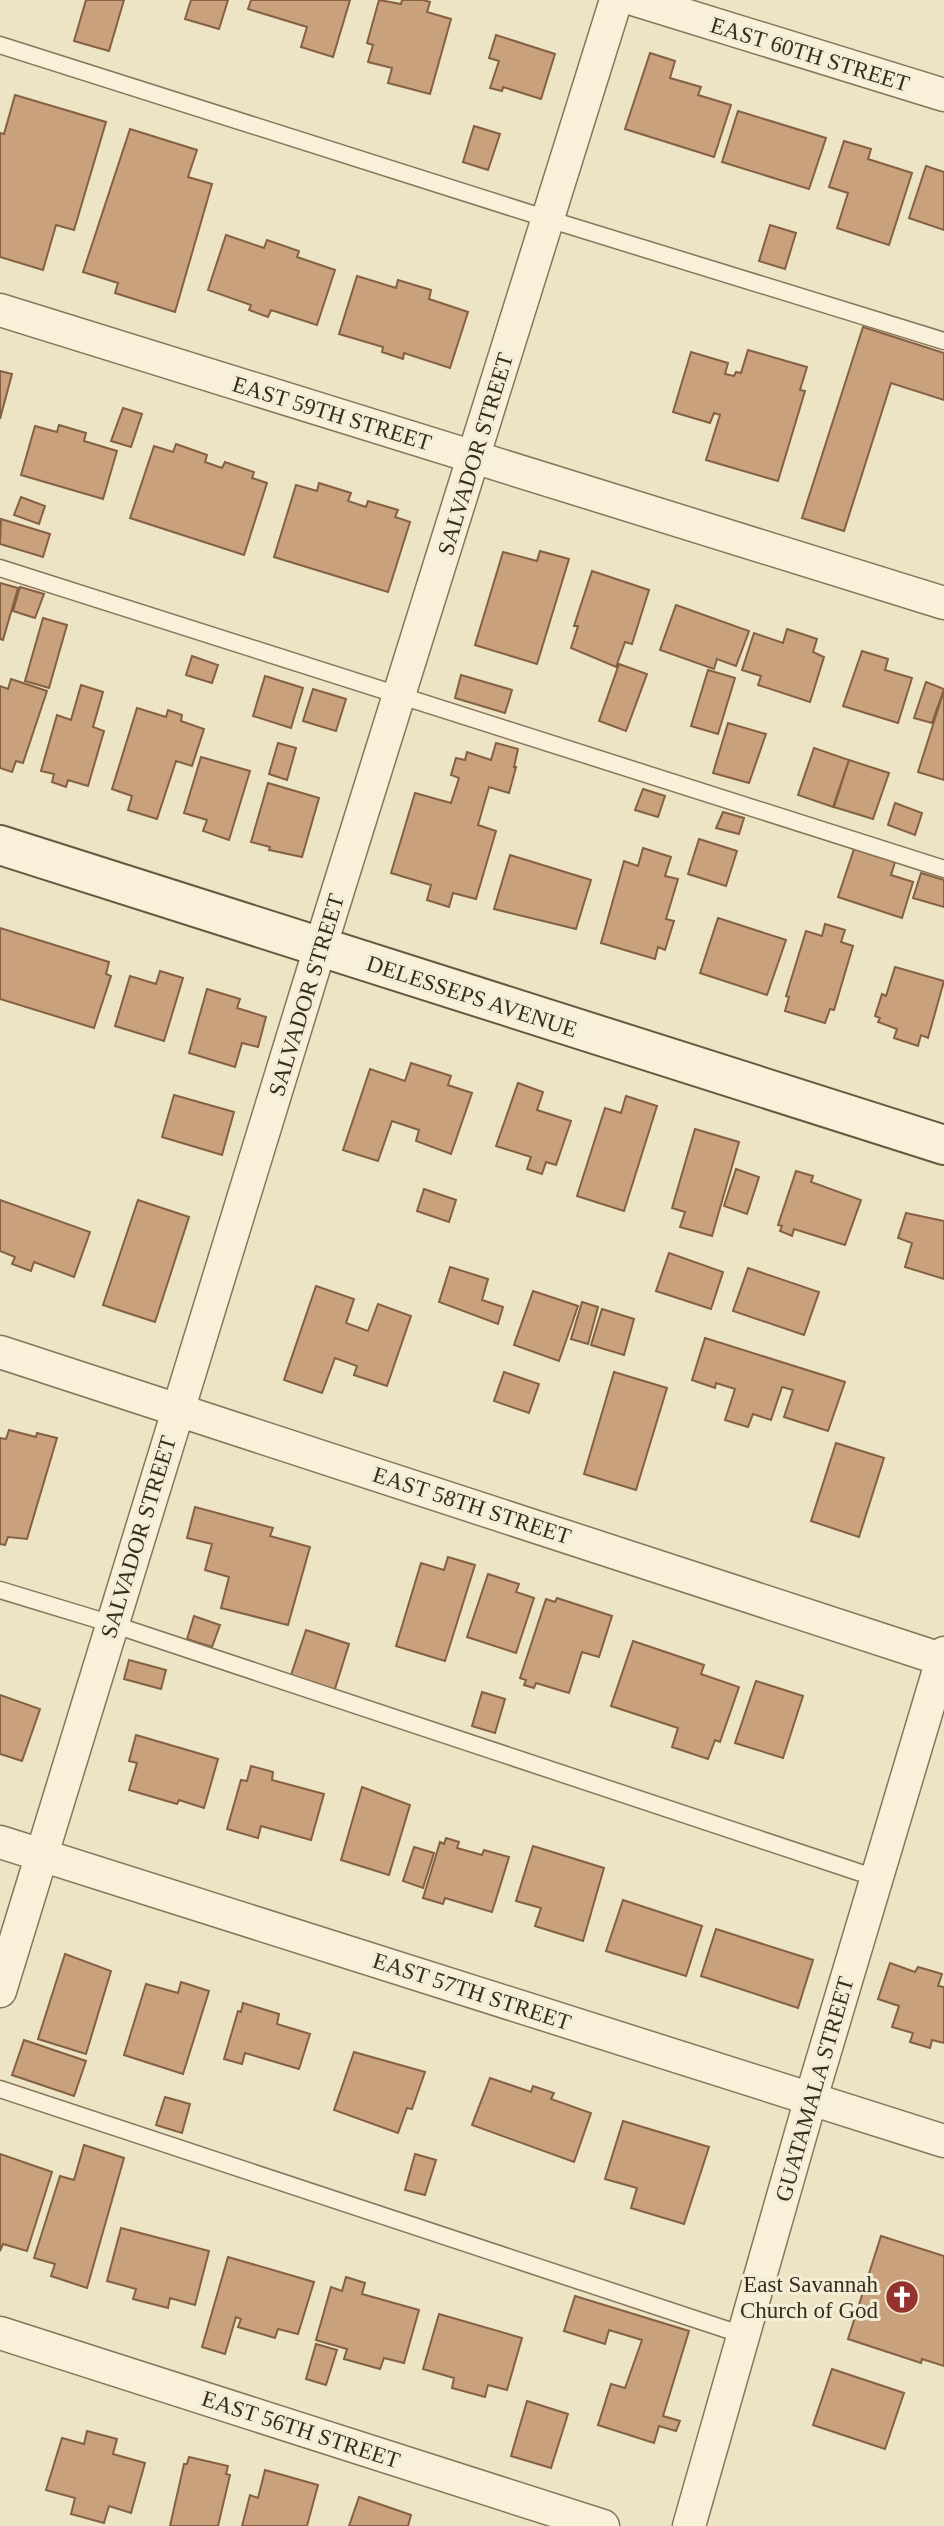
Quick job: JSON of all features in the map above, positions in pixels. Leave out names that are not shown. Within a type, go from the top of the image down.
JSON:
[{"type":"main road","name":"DELESSEPS AVENUE","points":[[0,845],[944,1145]]},
{"type":"street","name":"SALVADOR STREET","points":[[0,1991],[320,947],[616,0]]},
{"type":"street","name":"EAST 60TH STREET","points":[[636,0],[944,95]]},
{"type":"street","name":"EAST 59TH STREET","points":[[0,310],[944,603]]},
{"type":"street","name":"EAST 58TH STREET","points":[[0,1352],[943,1657]]},
{"type":"street","name":"GUATAMALA STREET","points":[[689,2526],[811,2098],[943,1657]]},
{"type":"street","name":"EAST 57TH STREET","points":[[0,1842],[944,2141]]},
{"type":"street","name":"EAST 56TH STREET","points":[[0,2333],[603,2526]]},
{"type":"lane","points":[[0,45],[944,341]]},
{"type":"lane","points":[[0,568],[944,869]]},
{"type":"lane","points":[[0,1590],[112,1624],[876,1878]]},
{"type":"lane","points":[[0,2089],[743,2335]]},
{"type":"building","points":[[86,0],[124,0],[109,51],[74,41]]},
{"type":"building","points":[[191,0],[228,0],[219,29],[185,19]]},
{"type":"building","points":[[251,0],[350,0],[333,57],[301,47],[307,27],[248,9]]},
{"type":"building","points":[[379,0],[401,4],[402,0],[423,0],[430,2],[427,12],[451,19],[430,94],[388,83],[392,68],[368,62],[373,45],[367,43]]},
{"type":"building","points":[[496,35],[555,54],[541,99],[503,87],[502,91],[490,88],[499,61],[489,58]]},
{"type":"building","points":[[650,53],[675,61],[670,78],[701,87],[698,95],[731,105],[714,157],[625,129]]},
{"type":"building","points":[[15,95],[106,122],[74,230],[56,225],[43,270],[0,257],[0,133],[4,134]]},
{"type":"building","points":[[738,111],[826,138],[809,189],[722,162]]},
{"type":"building","points":[[474,126],[500,134],[488,170],[463,162]]},
{"type":"building","points":[[130,129],[197,150],[188,177],[212,184],[175,312],[115,293],[118,283],[83,272]]},
{"type":"building","points":[[844,141],[871,149],[868,159],[912,173],[889,245],[837,228],[848,193],[829,187]]},
{"type":"building","points":[[926,166],[944,172],[944,230],[909,218]]},
{"type":"building","points":[[770,225],[796,233],[785,269],[759,261]]},
{"type":"building","points":[[226,235],[264,248],[267,240],[299,251],[297,257],[335,270],[317,325],[271,310],[268,317],[249,310],[251,305],[208,290]]},
{"type":"building","points":[[357,276],[396,288],[398,280],[431,290],[429,299],[468,312],[450,368],[404,353],[403,359],[382,352],[383,347],[339,334]]},
{"type":"building","points":[[863,327],[944,353],[944,400],[891,383],[844,531],[802,518]]},
{"type":"building","points":[[748,350],[807,367],[800,390],[805,391],[778,481],[706,460],[720,415],[714,413],[710,423],[673,412],[691,352],[728,363],[725,374],[734,376],[736,372],[741,373]]},
{"type":"building","points":[[0,371],[12,374],[0,419]]},
{"type":"building","points":[[123,408],[142,414],[131,447],[111,441]]},
{"type":"building","points":[[59,425],[86,433],[84,441],[117,451],[103,499],[21,475],[35,426],[57,432]]},
{"type":"building","points":[[176,444],[207,455],[205,462],[222,468],[225,462],[254,472],[252,478],[267,483],[244,555],[130,518],[154,446],[173,452]]},
{"type":"building","points":[[319,483],[351,493],[348,501],[366,507],[368,501],[398,510],[395,517],[410,522],[388,592],[274,557],[296,485],[317,491]]},
{"type":"building","points":[[21,497],[45,506],[39,524],[14,515]]},
{"type":"building","points":[[1,519],[50,534],[43,557],[0,544]]},
{"type":"building","points":[[540,551],[569,559],[537,664],[475,645],[503,552],[537,561]]},
{"type":"building","points":[[592,571],[649,590],[632,644],[625,642],[616,667],[571,648],[578,626],[574,626]]},
{"type":"building","points":[[0,583],[18,588],[3,640],[0,639]]},
{"type":"building","points":[[20,587],[44,594],[35,618],[13,611]]},
{"type":"building","points":[[676,605],[749,631],[736,666],[717,659],[714,669],[660,650]]},
{"type":"building","points":[[43,618],[67,625],[49,688],[25,681]]},
{"type":"building","points":[[787,629],[817,639],[813,652],[824,657],[810,702],[758,685],[761,676],[742,670],[754,633],[783,643]]},
{"type":"building","points":[[862,651],[888,659],[885,670],[912,678],[898,723],[843,706]]},
{"type":"building","points":[[192,656],[218,665],[212,683],[186,675]]},
{"type":"building","points":[[619,664],[647,674],[626,731],[599,721]]},
{"type":"building","points":[[708,670],[735,678],[718,734],[691,726]]},
{"type":"building","points":[[461,675],[512,690],[505,713],[455,698]]},
{"type":"building","points":[[265,676],[303,688],[291,728],[253,716]]},
{"type":"building","points":[[11,679],[47,691],[23,763],[16,761],[12,772],[0,768],[0,686],[8,689]]},
{"type":"building","points":[[926,682],[944,689],[932,723],[914,718]]},
{"type":"building","points":[[81,685],[103,692],[93,727],[104,731],[88,786],[68,780],[66,787],[52,782],[54,774],[41,771],[57,715],[71,720]]},
{"type":"building","points":[[313,689],[346,699],[336,731],[303,721]]},
{"type":"building","points":[[944,690],[944,780],[918,772]]},
{"type":"building","points":[[137,708],[166,717],[168,710],[182,715],[181,721],[204,729],[192,766],[176,761],[157,819],[128,810],[132,796],[112,789]]},
{"type":"building","points":[[728,723],[766,734],[749,783],[713,773]]},
{"type":"building","points":[[278,743],[296,748],[287,780],[269,774]]},
{"type":"building","points":[[496,743],[518,749],[516,767],[509,793],[489,787],[478,825],[496,831],[476,899],[453,893],[449,907],[427,900],[431,885],[391,873],[415,793],[451,803],[459,778],[451,775],[456,758],[465,760],[467,752],[491,760]]},
{"type":"building","points":[[814,748],[849,760],[833,807],[798,795]]},
{"type":"building","points":[[201,757],[250,771],[229,840],[203,831],[207,820],[184,813]]},
{"type":"building","points":[[849,760],[889,773],[873,819],[834,807]]},
{"type":"building","points":[[268,783],[319,798],[302,857],[269,850],[270,847],[251,842]]},
{"type":"building","points":[[643,789],[665,796],[658,817],[635,810]]},
{"type":"building","points":[[895,803],[922,813],[915,835],[888,825]]},
{"type":"building","points":[[723,812],[744,818],[739,834],[716,828]]},
{"type":"building","points":[[699,839],[737,851],[726,886],[688,874]]},
{"type":"building","points":[[643,848],[671,857],[665,876],[678,879],[666,919],[674,921],[665,950],[658,947],[655,959],[601,943],[624,861],[638,866]]},
{"type":"building","points":[[854,849],[895,862],[891,875],[913,882],[902,918],[838,897]]},
{"type":"building","points":[[510,855],[591,880],[576,929],[494,909]]},
{"type":"building","points":[[921,873],[944,880],[944,907],[913,898]]},
{"type":"building","points":[[718,918],[786,940],[767,995],[700,973]]},
{"type":"building","points":[[825,924],[845,930],[841,942],[853,946],[834,1010],[830,1009],[825,1023],[785,1011],[789,997],[786,996],[806,931],[822,936]]},
{"type":"building","points":[[0,928],[109,962],[106,974],[111,976],[94,1028],[0,999]]},
{"type":"building","points":[[895,967],[944,981],[928,1038],[921,1035],[918,1046],[894,1038],[897,1029],[878,1022],[880,1018],[875,1016],[882,994],[886,996]]},
{"type":"building","points":[[160,971],[183,978],[164,1041],[115,1026],[130,976],[156,984]]},
{"type":"building","points":[[207,989],[240,999],[237,1008],[266,1017],[258,1047],[242,1043],[235,1067],[189,1053]]},
{"type":"building","points":[[411,1063],[451,1076],[448,1085],[472,1093],[451,1154],[416,1141],[419,1130],[392,1121],[378,1161],[343,1150],[370,1069],[405,1081]]},
{"type":"building","points":[[518,1083],[543,1092],[537,1110],[571,1121],[556,1165],[546,1162],[542,1174],[527,1169],[531,1157],[496,1146]]},
{"type":"building","points":[[174,1095],[234,1112],[222,1155],[162,1137]]},
{"type":"building","points":[[626,1096],[657,1106],[624,1211],[577,1196],[605,1108],[621,1113]]},
{"type":"building","points":[[695,1129],[739,1142],[712,1236],[680,1227],[685,1212],[672,1208]]},
{"type":"building","points":[[736,1169],[759,1177],[747,1214],[724,1206]]},
{"type":"building","points":[[796,1171],[813,1176],[811,1182],[861,1200],[845,1245],[794,1229],[792,1236],[780,1231],[782,1226],[778,1225]]},
{"type":"building","points":[[424,1189],[456,1200],[449,1222],[417,1211]]},
{"type":"building","points":[[0,1200],[90,1232],[74,1277],[34,1262],[31,1271],[12,1264],[15,1257],[0,1251]]},
{"type":"building","points":[[138,1200],[189,1217],[155,1322],[103,1305]]},
{"type":"building","points":[[906,1213],[944,1221],[944,1279],[905,1267],[912,1243],[898,1238]]},
{"type":"building","points":[[669,1253],[723,1272],[711,1309],[656,1291]]},
{"type":"building","points":[[450,1267],[488,1279],[482,1300],[503,1307],[498,1324],[439,1302]]},
{"type":"building","points":[[748,1268],[819,1292],[804,1335],[733,1311]]},
{"type":"building","points":[[316,1286],[354,1299],[346,1323],[368,1331],[378,1304],[411,1316],[387,1386],[354,1375],[357,1366],[335,1358],[322,1393],[284,1380]]},
{"type":"building","points":[[533,1291],[578,1306],[559,1361],[514,1345]]},
{"type":"building","points":[[582,1302],[598,1307],[588,1344],[571,1339]]},
{"type":"building","points":[[602,1309],[634,1319],[624,1355],[591,1345]]},
{"type":"building","points":[[705,1338],[845,1382],[828,1431],[784,1417],[793,1390],[782,1387],[771,1420],[753,1414],[748,1427],[725,1420],[735,1389],[716,1383],[715,1388],[692,1380]]},
{"type":"building","points":[[504,1372],[539,1384],[529,1413],[494,1401]]},
{"type":"building","points":[[614,1372],[667,1388],[636,1490],[584,1474]]},
{"type":"building","points":[[9,1430],[36,1437],[37,1433],[57,1438],[27,1539],[8,1537],[5,1545],[0,1544],[0,1438],[6,1439]]},
{"type":"building","points":[[836,1443],[884,1458],[859,1537],[811,1521]]},
{"type":"building","points":[[195,1507],[273,1528],[270,1536],[310,1547],[288,1625],[221,1608],[229,1577],[205,1570],[212,1544],[187,1538]]},
{"type":"building","points":[[448,1557],[475,1565],[445,1661],[396,1646],[421,1563],[444,1570]]},
{"type":"building","points":[[488,1574],[519,1584],[516,1592],[534,1598],[516,1653],[467,1637]]},
{"type":"building","points":[[557,1598],[612,1616],[599,1657],[582,1652],[569,1693],[536,1683],[534,1688],[524,1685],[526,1680],[520,1678],[546,1599],[555,1602]]},
{"type":"building","points":[[194,1616],[220,1625],[212,1647],[187,1639]]},
{"type":"building","points":[[306,1630],[349,1644],[334,1692],[290,1678]]},
{"type":"building","points":[[633,1641],[704,1665],[701,1674],[739,1687],[720,1742],[715,1740],[708,1759],[672,1747],[678,1728],[611,1706]]},
{"type":"building","points":[[129,1660],[166,1670],[161,1689],[124,1679]]},
{"type":"building","points":[[756,1681],[803,1696],[783,1758],[735,1743]]},
{"type":"building","points":[[482,1692],[505,1699],[495,1733],[472,1726]]},
{"type":"building","points":[[0,1695],[40,1709],[22,1761],[0,1754]]},
{"type":"building","points":[[136,1735],[218,1759],[204,1808],[179,1800],[177,1804],[129,1790],[137,1763],[129,1761]]},
{"type":"building","points":[[251,1766],[273,1772],[272,1780],[324,1794],[311,1840],[261,1826],[258,1838],[227,1829],[241,1780],[247,1781]]},
{"type":"building","points":[[362,1787],[410,1805],[389,1875],[341,1860]]},
{"type":"building","points":[[446,1838],[459,1842],[457,1848],[482,1855],[484,1850],[509,1857],[492,1912],[445,1898],[443,1904],[423,1898],[440,1842],[444,1844]]},
{"type":"building","points":[[533,1846],[604,1868],[583,1941],[535,1926],[541,1908],[516,1901]]},
{"type":"building","points":[[414,1847],[434,1853],[423,1888],[403,1881]]},
{"type":"building","points":[[623,1900],[702,1926],[686,1976],[606,1951]]},
{"type":"building","points":[[716,1929],[813,1960],[798,2008],[701,1976]]},
{"type":"building","points":[[65,1954],[111,1971],[86,2054],[38,2039]]},
{"type":"building","points":[[890,1963],[915,1972],[918,1967],[942,1974],[938,1986],[944,1987],[944,2043],[932,2040],[930,2048],[910,2042],[913,2033],[892,2027],[899,2006],[878,1999]]},
{"type":"building","points":[[181,1982],[209,1991],[183,2074],[124,2055],[146,1984],[178,1993]]},
{"type":"building","points":[[243,2003],[279,2014],[277,2024],[310,2034],[299,2069],[245,2053],[242,2064],[224,2059],[238,2011],[241,2012]]},
{"type":"building","points":[[24,2040],[86,2061],[74,2096],[12,2075]]},
{"type":"building","points":[[354,2052],[425,2072],[412,2109],[407,2108],[398,2133],[334,2110]]},
{"type":"building","points":[[490,2078],[531,2092],[533,2086],[554,2093],[551,2099],[591,2113],[574,2162],[472,2125]]},
{"type":"building","points":[[165,2097],[190,2104],[182,2133],[156,2125]]},
{"type":"building","points":[[623,2121],[709,2147],[684,2224],[631,2208],[637,2188],[605,2179]]},
{"type":"building","points":[[84,2145],[124,2158],[87,2288],[51,2276],[55,2264],[34,2258],[60,2176],[74,2180]]},
{"type":"building","points":[[0,2154],[52,2172],[27,2251],[3,2244],[0,2251]]},
{"type":"building","points":[[415,2154],[436,2160],[425,2195],[405,2190]]},
{"type":"building","points":[[121,2228],[209,2251],[195,2305],[170,2298],[168,2308],[133,2299],[136,2289],[107,2281]]},
{"type":"building","name":"East Savannah Church of God","points":[[881,2236],[944,2256],[944,2366],[922,2359],[921,2363],[848,2339]]},
{"type":"building","points":[[228,2257],[314,2282],[298,2334],[278,2329],[275,2338],[238,2327],[241,2319],[236,2317],[225,2354],[202,2347]]},
{"type":"building","points":[[346,2277],[365,2283],[362,2294],[419,2310],[404,2363],[384,2358],[380,2369],[344,2359],[347,2349],[316,2340],[331,2287],[342,2291]]},
{"type":"building","points":[[575,2296],[689,2331],[663,2416],[680,2421],[676,2431],[659,2426],[654,2443],[598,2425],[611,2384],[625,2388],[642,2340],[609,2330],[605,2344],[564,2331]]},
{"type":"building","points":[[439,2314],[522,2338],[507,2390],[488,2385],[485,2397],[452,2388],[454,2378],[423,2369]]},
{"type":"building","points":[[316,2344],[337,2350],[326,2385],[306,2379]]},
{"type":"building","points":[[832,2369],[904,2393],[885,2449],[813,2425]]},
{"type":"building","points":[[527,2401],[568,2414],[551,2468],[511,2456]]},
{"type":"building","points":[[87,2431],[117,2439],[113,2454],[145,2463],[131,2513],[109,2506],[104,2523],[71,2514],[75,2498],[46,2490],[62,2438],[84,2444]]},
{"type":"building","points":[[189,2457],[228,2466],[226,2474],[230,2475],[218,2526],[170,2526],[184,2464],[187,2464]]},
{"type":"building","points":[[265,2470],[318,2485],[307,2526],[242,2526],[250,2495],[258,2498]]},
{"type":"building","points":[[359,2497],[411,2515],[408,2526],[349,2526]]},
{"type":"place","name":"East Savannah Church of God","points":[[902,2297]]}]
